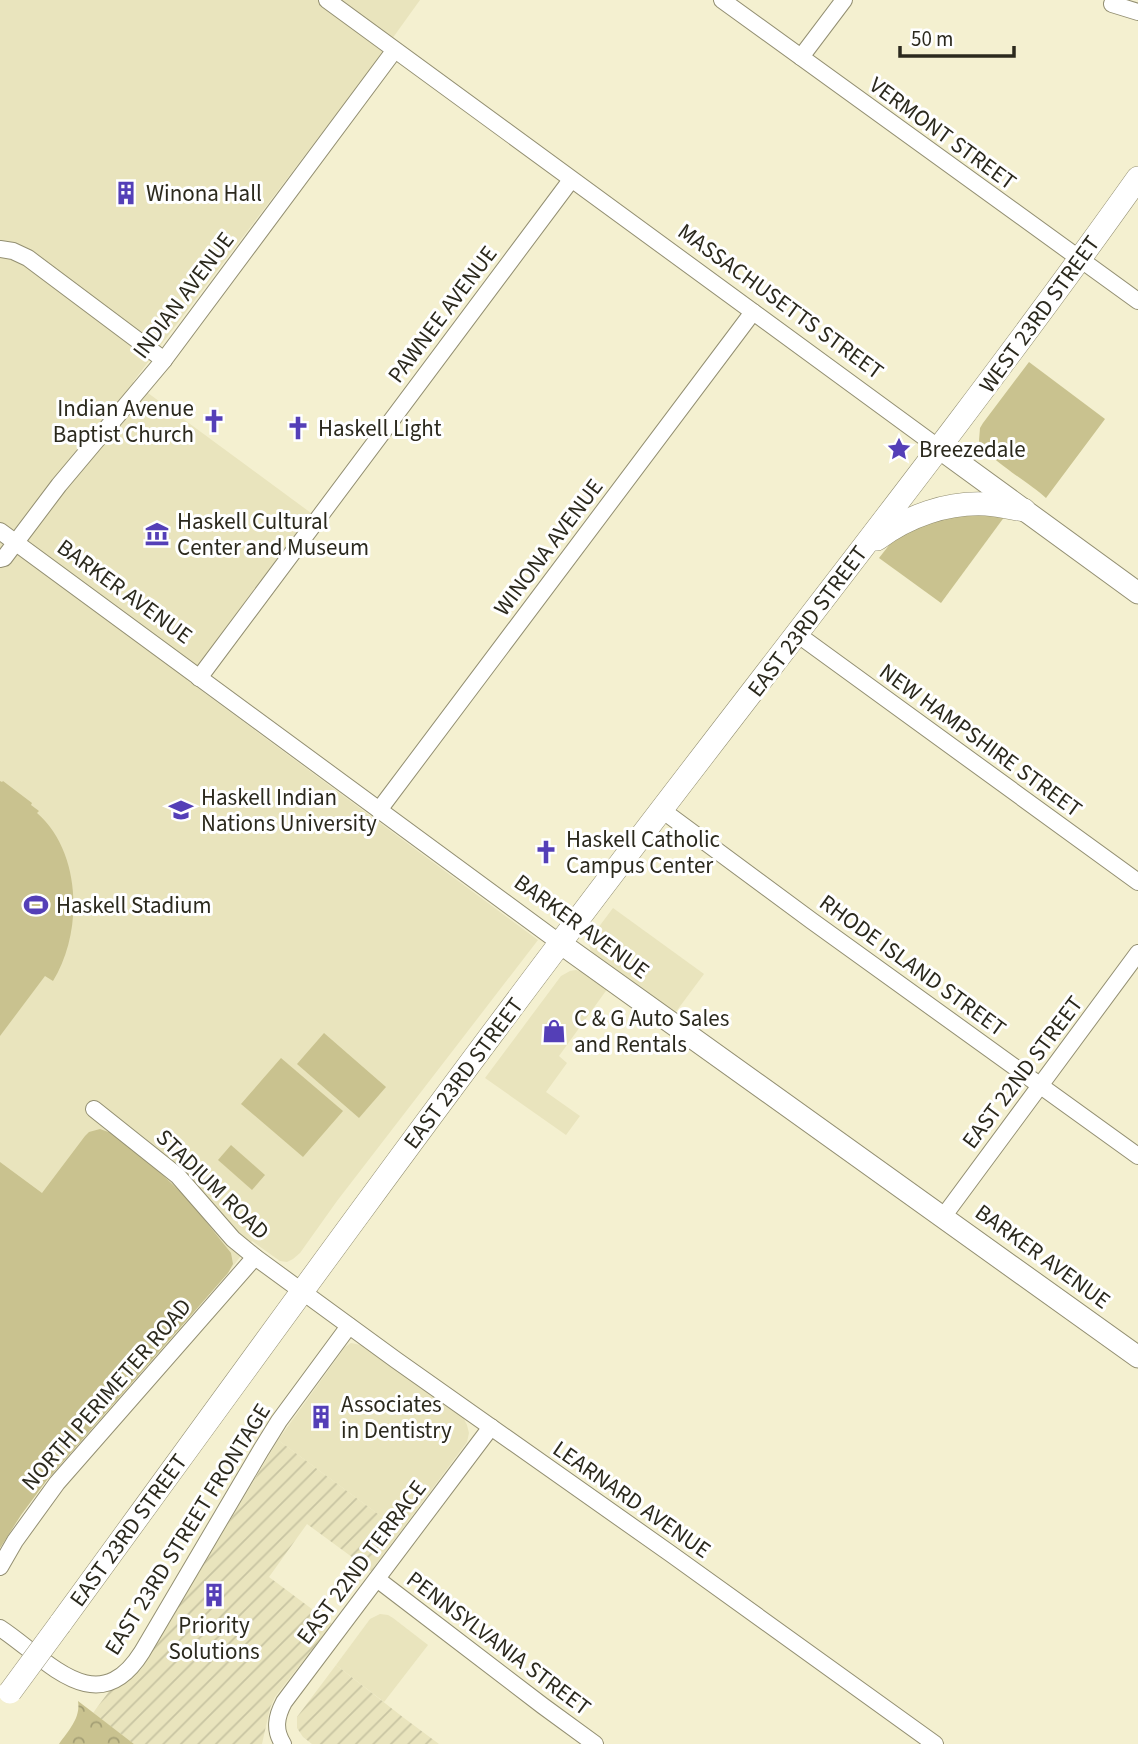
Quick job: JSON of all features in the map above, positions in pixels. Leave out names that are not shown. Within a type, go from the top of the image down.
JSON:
[{"type":"main road","name":"WEST 23RD STREET","points":[[939,448],[1138,178]]},
{"type":"main road","name":"EAST 23RD STREET","points":[[5,1699],[359,1211],[560,943],[939,448]]},
{"type":"main road","points":[[860,552],[900,525],[936,509],[988,504],[1024,510]]},
{"type":"street","name":"MASSACHUSETTS STREET","points":[[327,0],[1138,593]]},
{"type":"street","name":"VERMONT STREET","points":[[722,0],[1138,302]]},
{"type":"street","points":[[801,57],[844,0]]},
{"type":"street","points":[[1112,4],[1138,12]]},
{"type":"street","name":"INDIAN AVENUE","points":[[0,559],[4,558],[59,485],[164,360],[394,51]]},
{"type":"street","name":"PAWNEE AVENUE","points":[[199,678],[571,180]]},
{"type":"street","points":[[0,249],[28,257],[164,360]]},
{"type":"street","name":"WINONA AVENUE","points":[[379,810],[753,312]]},
{"type":"street","name":"BARKER AVENUE","points":[[0,531],[560,943],[1138,1357]]},
{"type":"street","name":"NEW HAMPSHIRE STREET","points":[[797,634],[1138,882]]},
{"type":"street","name":"RHODE ISLAND STREET","points":[[662,810],[1138,1156]]},
{"type":"street","name":"EAST 22ND STREET","points":[[943,1217],[1138,953]]},
{"type":"street","name":"STADIUM ROAD","points":[[94,1109],[178,1176],[233,1239],[302,1291]]},
{"type":"street","name":"NORTH PERIMETER ROAD","points":[[0,1567],[15,1541],[57,1483],[255,1257]]},
{"type":"street","name":"LEARNARD AVENUE","points":[[302,1291],[935,1744]]},
{"type":"street","name":"EAST 23RD STREET FRONTAGE","points":[[0,1628],[66,1677],[83,1684],[103,1684],[122,1676],[137,1659],[267,1441],[349,1326]]},
{"type":"street","name":"EAST 22ND TERRACE","points":[[283,1744],[276,1728],[284,1702],[491,1427]]},
{"type":"street","name":"PENNSYLVANIA STREET","points":[[377,1579],[595,1744]]},
{"type":"shaded area","name":"Haskell Indian Nations University","points":[[0,0],[420,0],[133,382],[311,513],[187,680],[538,940],[300,1253],[287,1262],[280,1261],[252,1241],[228,1273],[47,1480],[0,1548]]},
{"type":"shaded area","points":[[613,908],[704,974],[675,1013],[590,949],[589,940]]},
{"type":"shaded area","points":[[576,970],[608,988],[559,1056],[567,1063],[546,1092],[580,1116],[566,1135],[485,1078],[561,976]]},
{"type":"shaded area","points":[[351,1343],[361,1345],[462,1415],[467,1425],[467,1442],[401,1531],[278,1440],[345,1347]]},
{"type":"shaded area","points":[[278,1440],[401,1531],[371,1571],[307,1524],[269,1577],[332,1624],[275,1697],[262,1744],[134,1744],[93,1713],[110,1690],[129,1681],[142,1668]]},
{"type":"shaded area","points":[[380,1614],[393,1618],[428,1645],[384,1702],[336,1665],[370,1619]]},
{"type":"shaded area","points":[[336,1665],[439,1744],[312,1744],[297,1728],[297,1717]]},
{"type":"green space","points":[[1029,362],[1105,419],[1046,498],[999,463],[979,441],[983,423]]},
{"type":"green space","points":[[957,511],[1005,516],[941,603],[879,558],[902,534]]},
{"type":"green space","name":"Haskell Stadium","points":[[0,781],[32,803],[63,849],[70,871],[73,917],[63,962],[53,981],[45,976],[0,1036]]},
{"type":"green space","points":[[324,1033],[386,1087],[359,1118],[297,1064]]},
{"type":"green space","points":[[281,1058],[343,1111],[303,1157],[241,1104]]},
{"type":"green space","points":[[100,1129],[111,1133],[150,1163],[188,1199],[231,1253],[233,1264],[47,1480],[0,1548],[0,1162],[42,1193],[85,1136]]},
{"type":"green space","points":[[231,1145],[265,1175],[252,1190],[218,1160]]},
{"type":"green space","points":[[78,1701],[134,1744],[59,1744],[76,1719]]},
{"type":"place","name":"Winona Hall","points":[[126,193]]},
{"type":"place","name":"Indian Avenue Baptist Church","points":[[214,421]]},
{"type":"place","name":"Haskell Light","points":[[298,428]]},
{"type":"place","name":"Breezedale","points":[[899,449]]},
{"type":"place","name":"Haskell Cultural Center and Museum","points":[[157,534]]},
{"type":"place","name":"Haskell Indian Nations University","points":[[181,810]]},
{"type":"place","name":"Haskell Catholic Campus Center","points":[[546,852]]},
{"type":"place","name":"Haskell Stadium","points":[[36,905]]},
{"type":"place","name":"C & G Auto Sales and Rentals","points":[[554,1031]]},
{"type":"place","name":"Associates in Dentistry","points":[[321,1417]]},
{"type":"place","name":"Priority Solutions","points":[[214,1595]]}]
